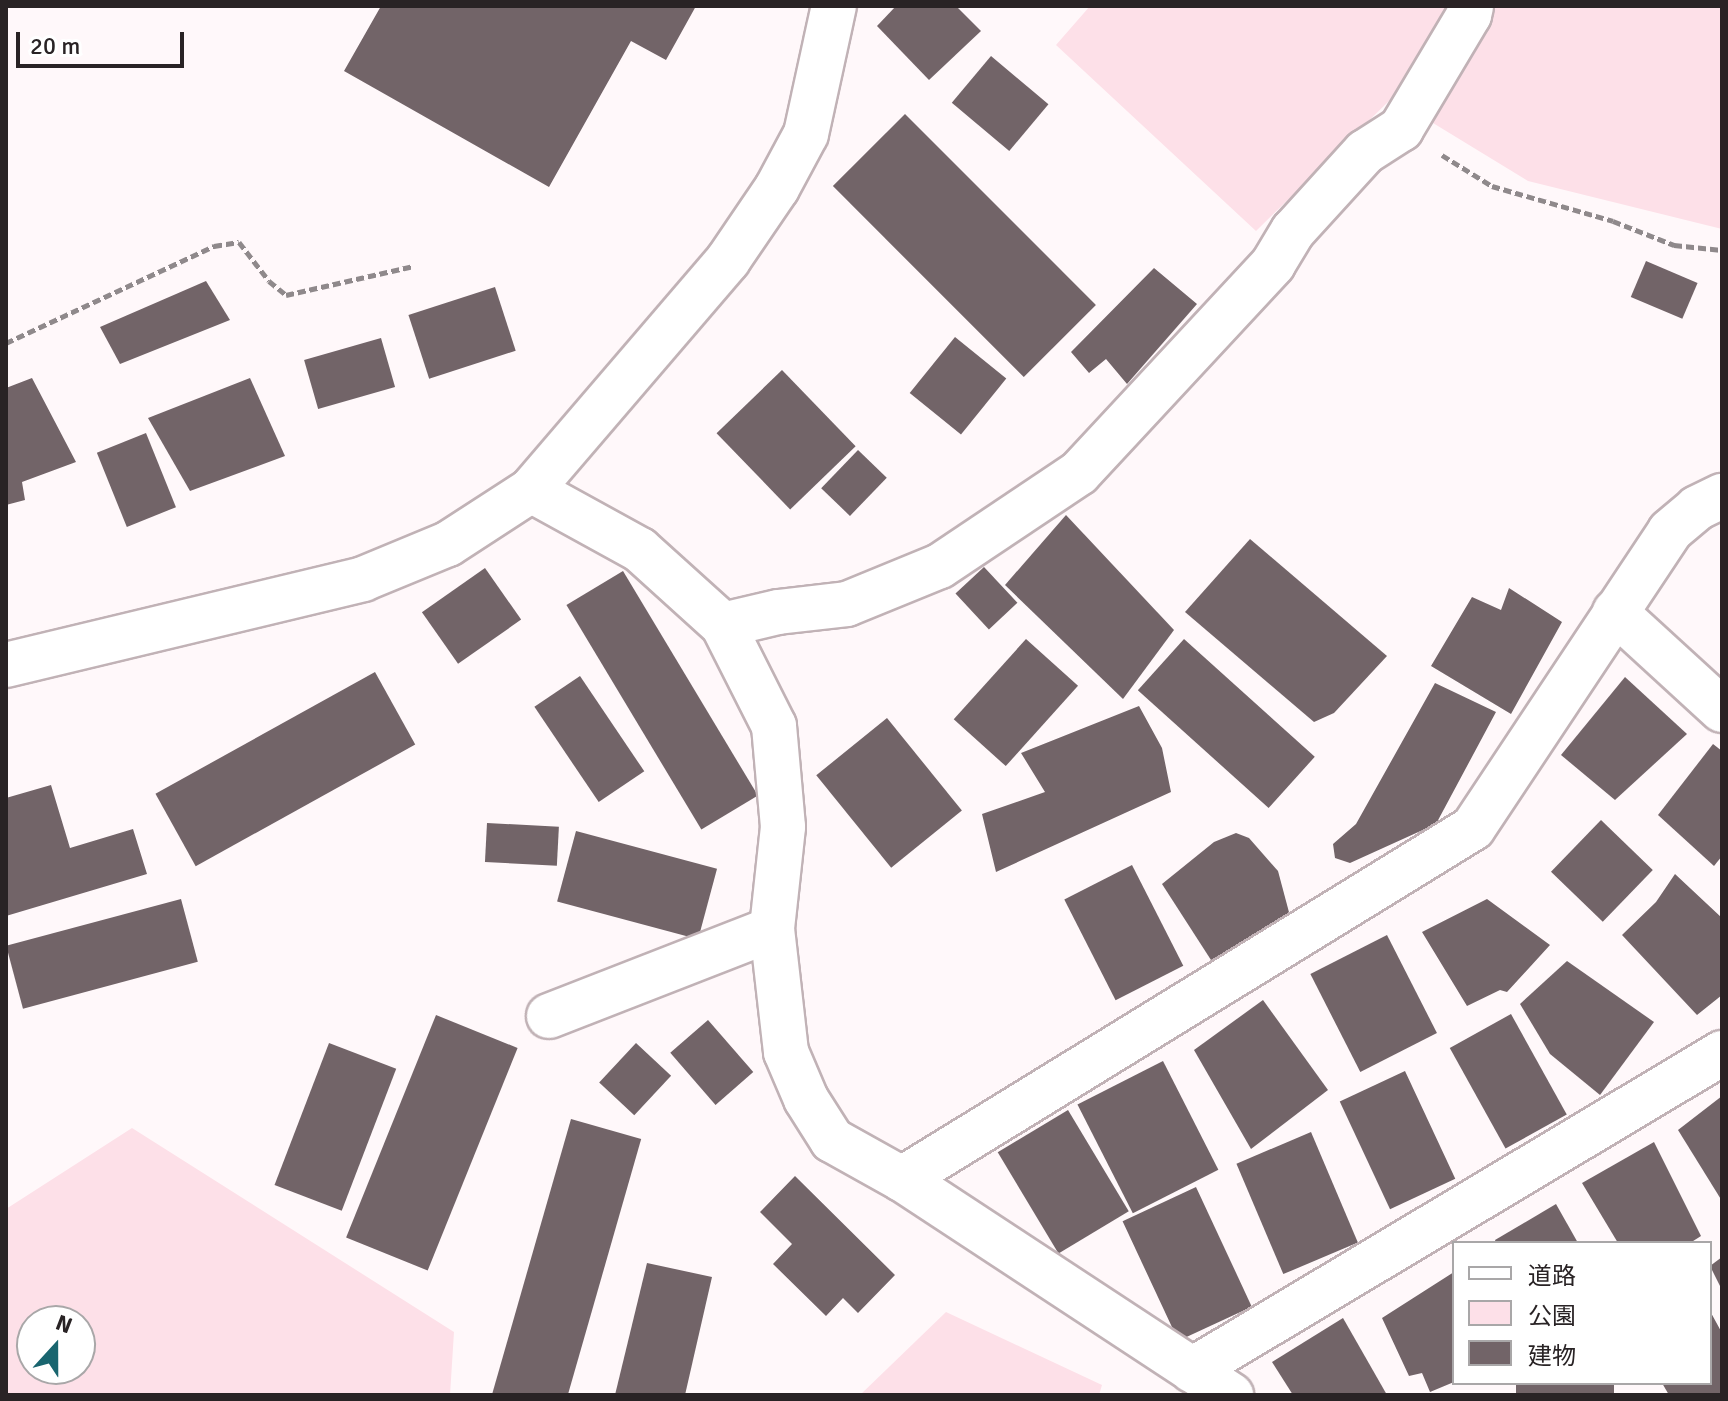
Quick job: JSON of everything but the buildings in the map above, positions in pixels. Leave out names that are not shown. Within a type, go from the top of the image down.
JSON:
[{"type":"street","points":[[6,665],[363,579],[448,544],[531,490],[728,260],[777,188],[806,134],[834,6]]},
{"type":"street","points":[[723,625],[778,612],[847,604],[940,566],[1079,473],[1273,264],[1293,231],[1365,152],[1401,129],[1469,15],[1471,6]]},
{"type":"street","points":[[531,490],[640,550],[723,625],[774,726],[783,827],[772,929],[786,1052],[806,1099],[832,1140],[902,1179],[1231,1395]]},
{"type":"street","points":[[902,1179],[1473,828],[1670,531],[1697,508],[1722,496]]},
{"type":"street","points":[[1615,612],[1722,710]]},
{"type":"street","points":[[549,1016],[772,929]]},
{"type":"street","points":[[1192,1370],[1722,1053]]},
{"type":"path","points":[[1401,129],[1492,186],[1613,221],[1674,245],[1722,250]]},
{"type":"path","points":[[6,343],[214,246],[239,242],[269,281],[286,295],[414,266]]},
{"type":"green space","points":[[1090,6],[1722,6],[1722,229],[1528,181],[1392,98],[1256,231],[1056,45]]},
{"type":"green space","points":[[132,1128],[454,1332],[450,1395],[6,1395],[6,1209]]},
{"type":"green space","points":[[946,1312],[1102,1385],[1099,1395],[860,1395]]}]
